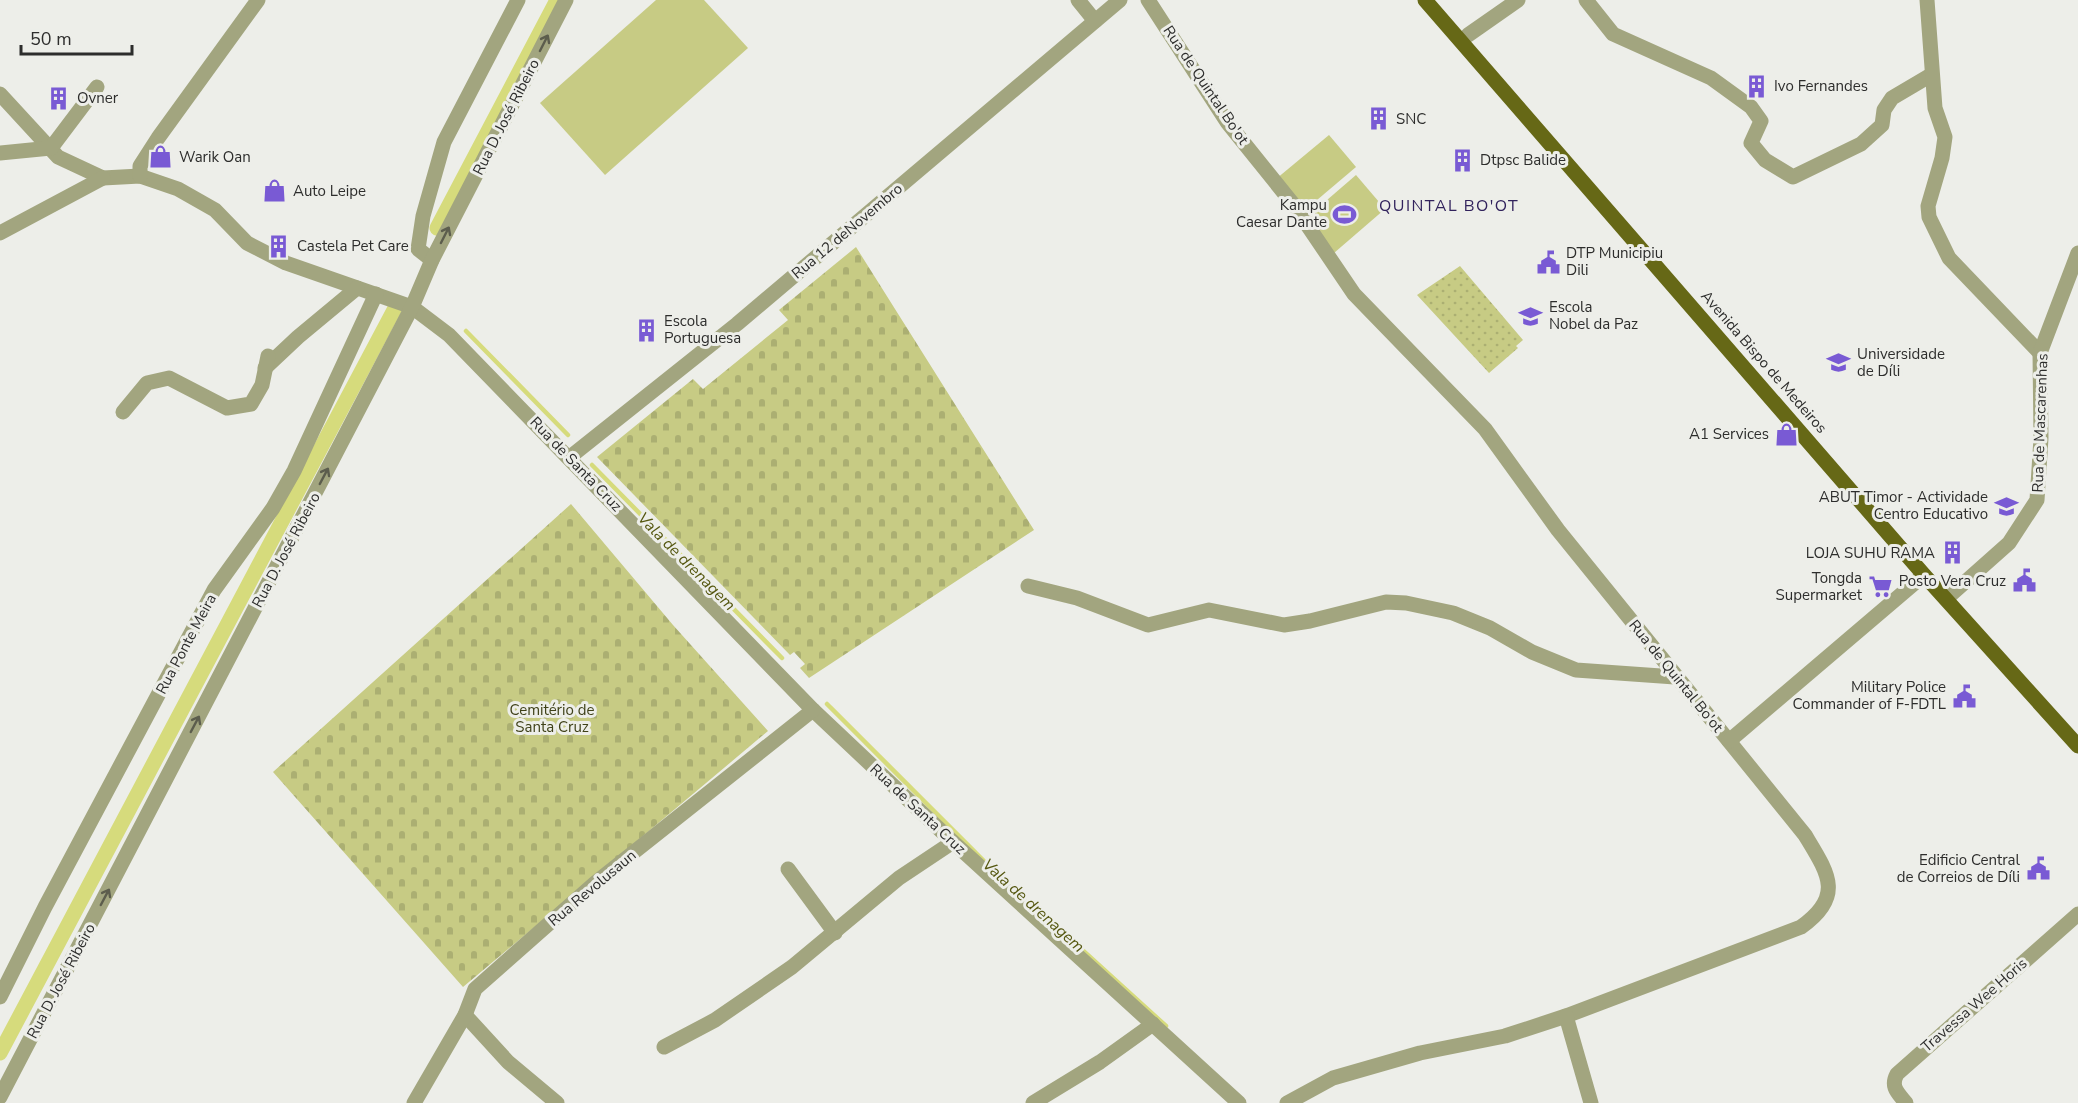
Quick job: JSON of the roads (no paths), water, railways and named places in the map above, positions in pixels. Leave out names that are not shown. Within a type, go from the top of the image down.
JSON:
[{"type":"main road","name":"Avenida Bispo de Medeiros","points":[[1425,0],[1924,574],[2078,746]]},
{"type":"street","points":[[140,177],[140,166],[158,138],[258,0]]},
{"type":"street","points":[[432,260],[418,249],[423,216],[444,142],[518,0]]},
{"type":"street","name":"Rua D. José Ribeiro","points":[[0,1097],[412,307],[432,260],[566,0]]},
{"type":"street","points":[[1078,0],[1095,21]]},
{"type":"street","name":"Rua 12 deNovembro","points":[[570,457],[736,324],[1120,0]]},
{"type":"street","name":"Rua de Quintal Bo'ot","points":[[1148,0],[1227,122],[1293,204],[1354,294],[1485,429],[1558,530],[1804,835],[1819,858],[1827,876],[1828,902],[1819,915],[1802,927],[1566,1016],[1505,1036],[1420,1053],[1333,1078],[1287,1103]]},
{"type":"street","points":[[1468,35],[1518,0]]},
{"type":"street","points":[[1586,0],[1613,34],[1711,78],[1751,107],[1761,121],[1751,143],[1765,160],[1793,177],[1861,144],[1882,124],[1884,110],[1892,98],[1930,75]]},
{"type":"street","points":[[1927,0],[1930,75],[1935,108],[1945,136],[1942,158],[1928,206],[1933,228],[1949,258],[2040,353]]},
{"type":"street","points":[[0,153],[51,148],[97,87]]},
{"type":"street","name":"Rua de Santa Cruz","points":[[0,94],[58,157],[103,178],[140,177],[178,189],[215,210],[247,243],[286,263],[412,307],[449,335],[570,457],[813,710],[953,842],[1239,1103]]},
{"type":"street","points":[[0,233],[103,178]]},
{"type":"street","name":"Rua de Mascarenhas","points":[[1947,599],[2009,543],[2037,500],[2041,438],[2040,353],[2078,253]]},
{"type":"street","points":[[123,412],[147,383],[169,378],[227,408],[251,404],[262,385],[266,362],[357,288]]},
{"type":"street","name":"Rua Ponte Meira","points":[[0,997],[214,590],[273,508],[294,471],[376,294]]},
{"type":"street","points":[[1729,741],[1924,574]]},
{"type":"street","points":[[1028,586],[1077,598],[1148,625],[1209,610],[1284,625],[1310,621],[1386,602],[1406,603],[1453,613],[1490,628],[1532,652],[1576,670],[1676,677]]},
{"type":"street","name":"Rua Revolusaun","points":[[414,1103],[465,1015],[475,989],[595,883],[813,710]]},
{"type":"street","points":[[664,1047],[715,1020],[792,967],[899,878],[953,842]]},
{"type":"street","points":[[788,869],[835,933]]},
{"type":"street","name":"Travessa Wee Horis","points":[[1906,1103],[1895,1089],[1893,1082],[1897,1074],[2078,914]]},
{"type":"street","points":[[465,1015],[508,1062],[557,1103]]},
{"type":"street","points":[[1566,1016],[1590,1103]]},
{"type":"street","points":[[1033,1103],[1100,1062],[1153,1024]]},
{"type":"waterway","points":[[437,228],[557,0]]},
{"type":"waterway","points":[[0,1053],[394,310]]},
{"type":"waterway","name":"Vala de drenagem","points":[[466,331],[568,435]]},
{"type":"waterway","name":"Vala de drenagem","points":[[592,465],[782,658]]},
{"type":"waterway","name":"Vala de drenagem","points":[[827,704],[984,861]]},
{"type":"waterway","name":"Vala de drenagem","points":[[1057,927],[1166,1026]]},
{"type":"place","name":"Ivo Fernandes","points":[[1756,86]]},
{"type":"place","name":"Ovner","points":[[59,98]]},
{"type":"place","name":"SNC","points":[[1378,119]]},
{"type":"place","name":"Warik Oan","points":[[161,157]]},
{"type":"place","name":"Dtpsc Balide","points":[[1462,160]]},
{"type":"place","name":"Auto Leipe","points":[[275,191]]},
{"type":"place","name":"Kampu Caesar Dante","points":[[1345,214]]},
{"type":"place","name":"Castela Pet Care","points":[[279,246]]},
{"type":"place","name":"DTP Municipiu Dili","points":[[1548,262]]},
{"type":"place","name":"Escola Nobel da Paz","points":[[1531,316]]},
{"type":"place","name":"Escola Portuguesa","points":[[646,330]]},
{"type":"place","name":"Universidade de Díli","points":[[1839,363]]},
{"type":"place","name":"A1 Services","points":[[1787,434]]},
{"type":"place","name":"ABUT Timor - Actividade Centro Educativo","points":[[2006,506]]},
{"type":"place","name":"LOJA SUHU RAMA","points":[[1953,553]]},
{"type":"place","name":"Posto Vera Cruz","points":[[2024,581]]},
{"type":"place","name":"Tongda Supermarket","points":[[1880,587]]},
{"type":"place","name":"Military Police Commander of F-FDTL","points":[[1964,696]]},
{"type":"place","name":"Edificio Central de Correios de Díli","points":[[2038,869]]},
{"type":"district","name":"QUINTAL BO'OT","points":[[1449,205]]},
{"type":"park label","name":"Cemitério de Santa Cruz","points":[[552,718]]}]
